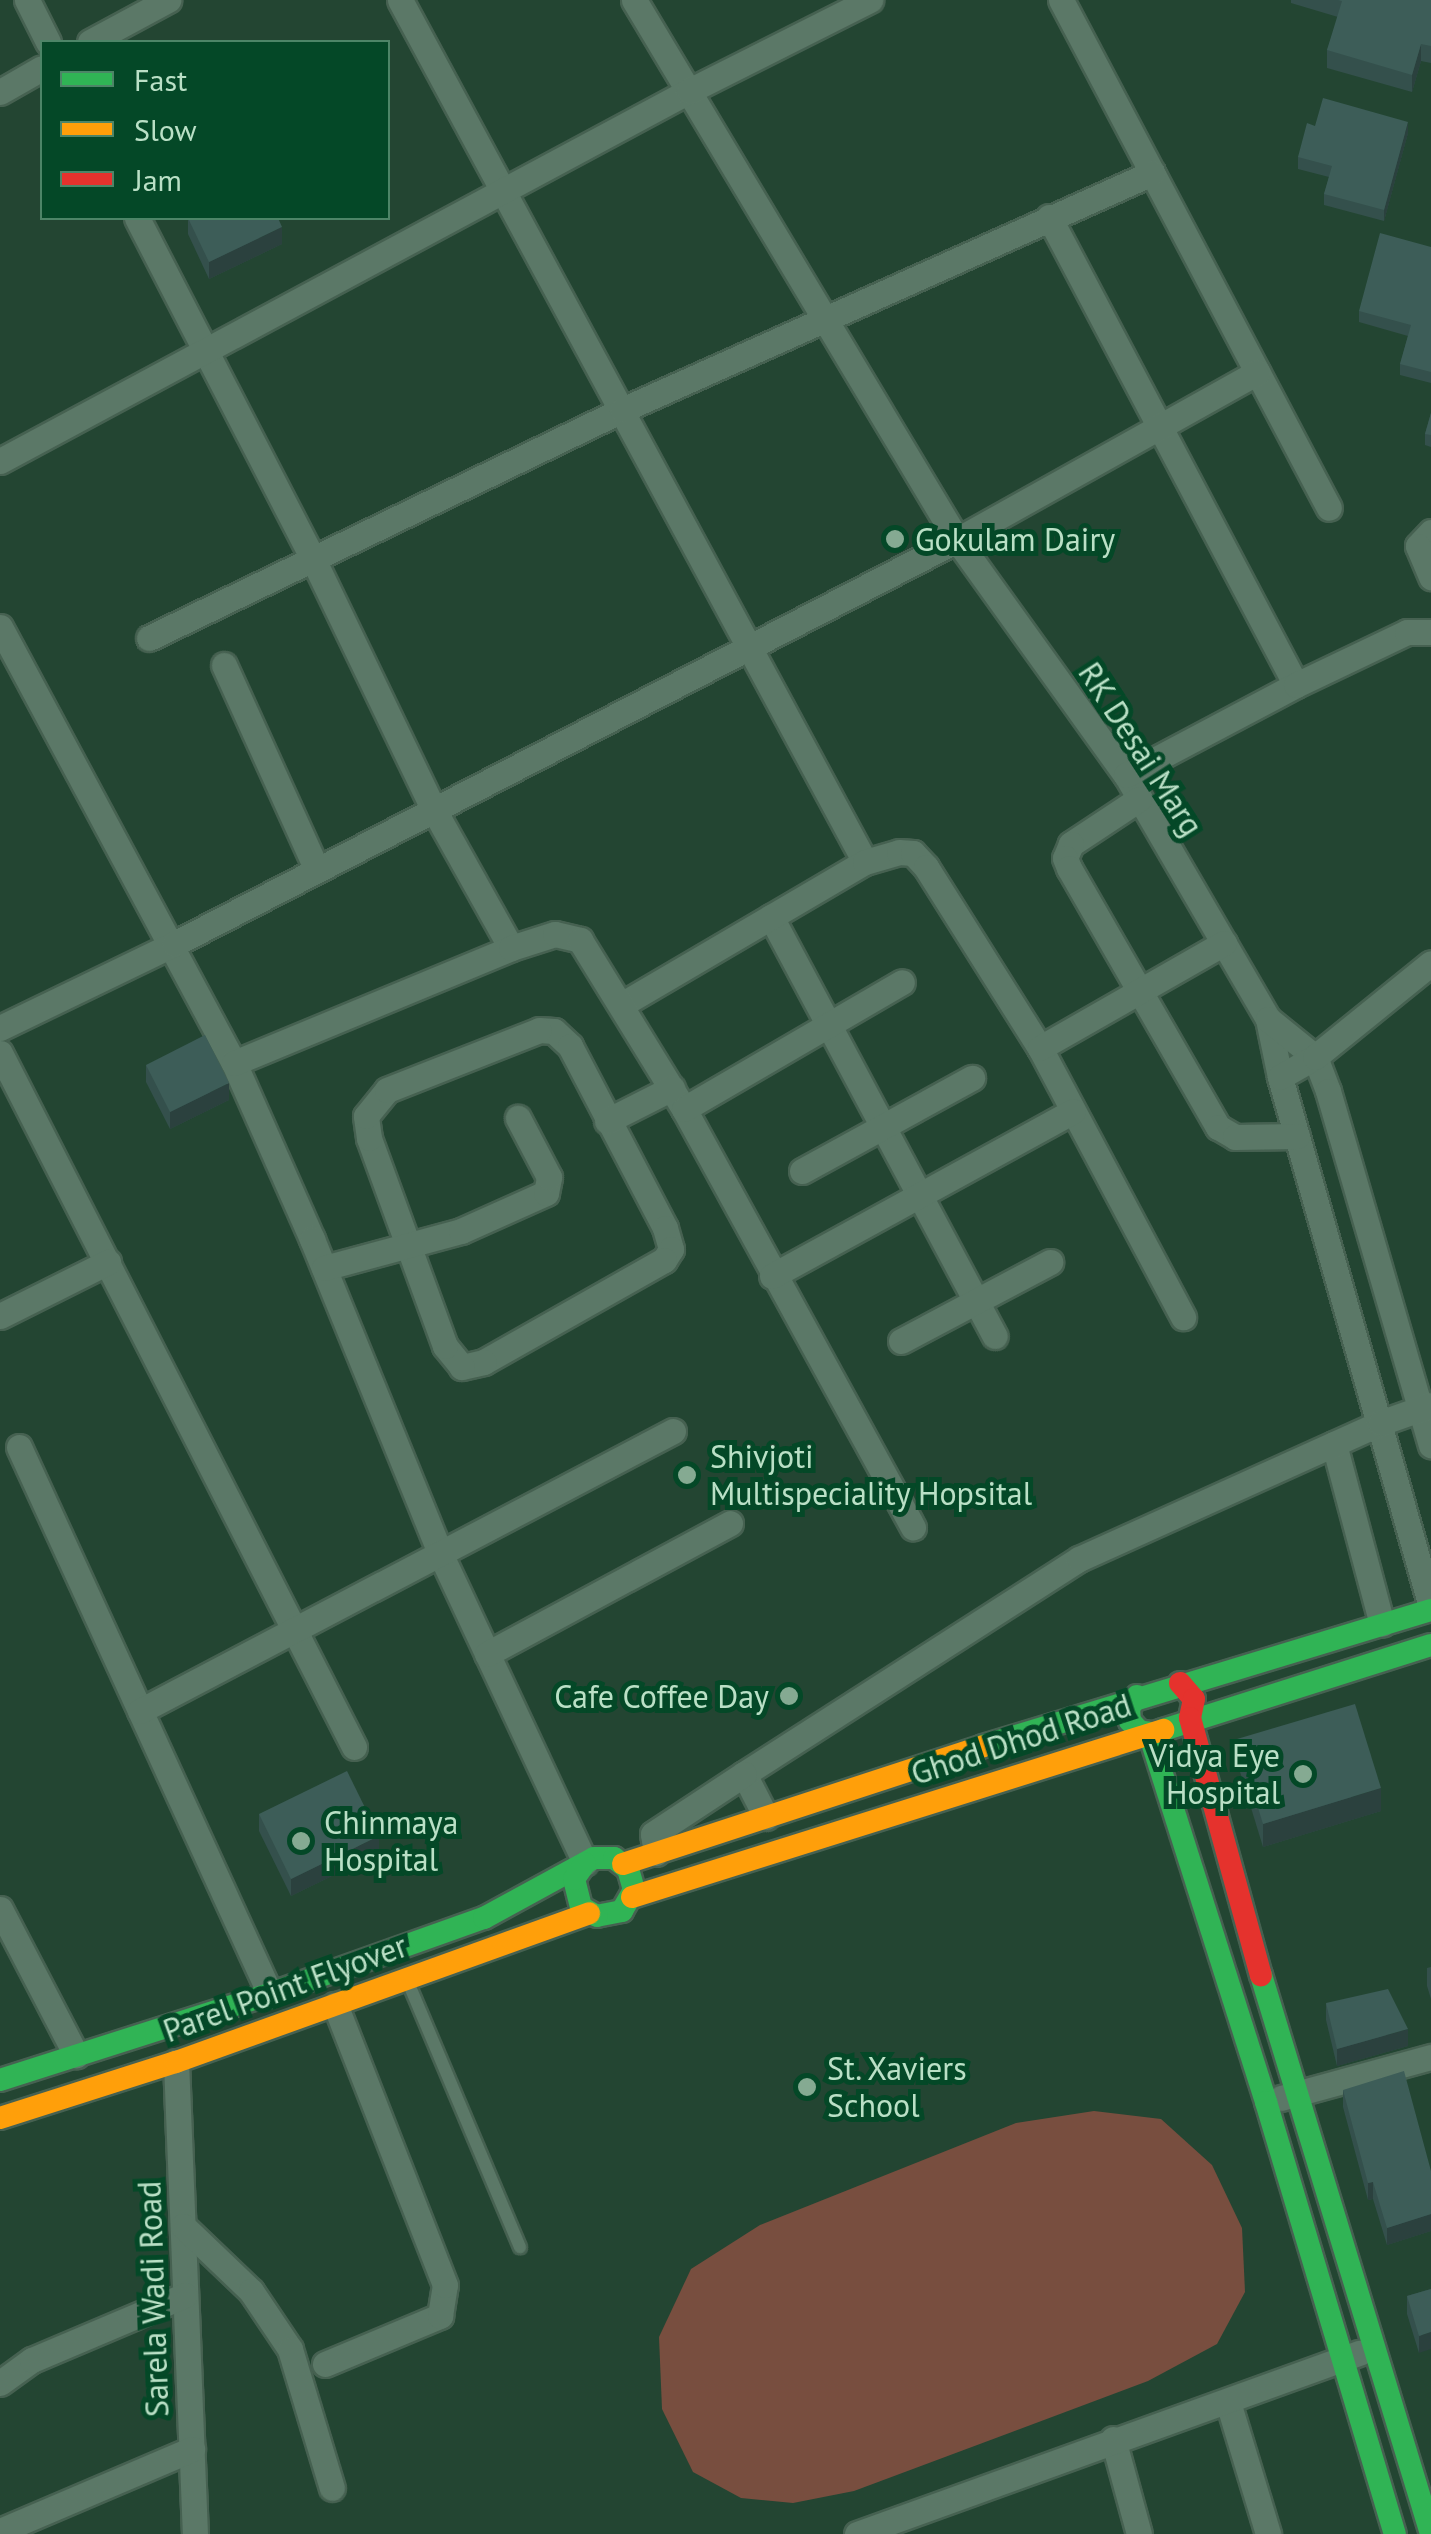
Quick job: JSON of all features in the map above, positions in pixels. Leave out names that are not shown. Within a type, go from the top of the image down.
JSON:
[{"type":"main road","points":[[624,1864],[1137,1696],[1431,1608]]},
{"type":"main road","name":"Ghod Dhod Road","points":[[589,1913],[614,1914],[632,1897],[1431,1645]]},
{"type":"main road","points":[[1180,1684],[1194,1699],[1190,1718],[1294,2094],[1431,2534]]},
{"type":"main road","points":[[1137,1696],[1129,1708],[1130,1721],[1139,1731],[1149,1733],[1266,2102],[1395,2534]]},
{"type":"main road","points":[[0,2080],[270,1994],[484,1918],[604,1856],[624,1864],[634,1882],[632,1897]]},
{"type":"main road","points":[[584,1863],[574,1889],[589,1913]]},
{"type":"main road","name":"Parel Point Flyover","points":[[0,2118],[176,2062],[589,1913]]},
{"type":"street","points":[[26,0],[47,40]]},
{"type":"street","points":[[94,40],[168,0]]},
{"type":"street","points":[[400,0],[865,862]]},
{"type":"street","name":"RK Desai Marg","points":[[634,0],[957,540],[1126,776],[1268,1019],[1280,1076],[1431,1608]]},
{"type":"street","points":[[0,461],[688,91],[870,0]]},
{"type":"street","points":[[1061,0],[1330,508]]},
{"type":"street","points":[[0,92],[40,69]]},
{"type":"street","points":[[149,638],[622,410],[1152,173]]},
{"type":"street","points":[[1048,218],[1296,685]]},
{"type":"street","points":[[138,220],[314,561],[434,810],[511,948]]},
{"type":"street","points":[[0,1028],[174,944],[957,540],[1258,372]]},
{"type":"street","points":[[1431,532],[1418,546],[1431,577]]},
{"type":"street","points":[[0,627],[174,944],[234,1064],[324,1268],[440,1553],[584,1863]]},
{"type":"street","points":[[1126,776],[1296,685],[1407,632],[1431,632]]},
{"type":"street","points":[[224,665],[317,870]]},
{"type":"street","points":[[1139,799],[1071,844],[1065,858],[1224,1133],[1297,1136]]},
{"type":"street","points":[[621,1005],[865,862],[898,852],[913,853],[926,867],[1040,1048],[1184,1317]]},
{"type":"street","points":[[771,917],[995,1336]]},
{"type":"street","points":[[234,1064],[511,948],[555,934],[570,935],[586,950],[678,1099],[913,1528]]},
{"type":"street","points":[[1040,1048],[1224,943]]},
{"type":"street","points":[[1280,1076],[1315,1057],[1431,963]]},
{"type":"street","points":[[607,1122],[678,1099],[830,1027],[902,982]]},
{"type":"street","points":[[1268,1019],[1315,1057],[1426,1407],[1431,1446]]},
{"type":"street","points":[[547,1030],[563,1037],[570,1046],[671,1249],[664,1260],[484,1362],[462,1368],[445,1346],[411,1244],[367,1127],[370,1106],[387,1090],[547,1030]]},
{"type":"street","points":[[0,1052],[354,1747]]},
{"type":"street","points":[[802,1171],[972,1078]]},
{"type":"street","points":[[772,1276],[1073,1111]]},
{"type":"street","points":[[324,1268],[480,1224],[546,1194],[550,1177],[518,1118]]},
{"type":"street","points":[[0,1316],[108,1262]]},
{"type":"street","points":[[901,1341],[1050,1262]]},
{"type":"street","points":[[656,1852],[653,1834],[1080,1559],[1380,1423],[1426,1407]]},
{"type":"street","points":[[140,1711],[672,1431]]},
{"type":"street","points":[[1334,1444],[1382,1624]]},
{"type":"street","points":[[19,1447],[270,1994]]},
{"type":"street","points":[[487,1654],[730,1522]]},
{"type":"street","points":[[744,1774],[766,1817]]},
{"type":"street","points":[[0,1909],[76,2055]]},
{"type":"street","points":[[325,2364],[440,2316],[446,2285],[335,2005]]},
{"type":"street","points":[[1266,2102],[1431,2057]]},
{"type":"street","name":"Sarela Wadi Road","points":[[176,2062],[195,2534]]},
{"type":"street","points":[[182,2226],[251,2291],[290,2348],[332,2488]]},
{"type":"street","points":[[0,2382],[32,2360],[185,2295]]},
{"type":"street","points":[[857,2534],[1373,2348]]},
{"type":"street","points":[[1228,2402],[1268,2534]]},
{"type":"street","points":[[1113,2439],[1139,2534]]},
{"type":"street","points":[[0,2531],[33,2526],[192,2448]]},
{"type":"lane","points":[[406,1979],[520,2247]]},
{"type":"shaded area","points":[[1094,2111],[1161,2119],[1212,2165],[1242,2228],[1245,2292],[1217,2344],[1148,2381],[854,2491],[793,2503],[741,2498],[693,2472],[662,2409],[659,2337],[691,2269],[760,2225],[1016,2123]]},
{"type":"building","points":[[1338,0],[1431,0],[1431,46],[1421,44],[1412,75],[1327,50],[1342,1]]},
{"type":"building","points":[[1323,98],[1408,122],[1384,210],[1324,194],[1332,166],[1298,157],[1307,123],[1315,126]]},
{"type":"building","points":[[189,220],[279,220],[282,227],[209,262]]},
{"type":"building","points":[[1380,233],[1431,247],[1431,372],[1400,364],[1411,325],[1359,311]]},
{"type":"building","points":[[1431,413],[1431,435],[1425,434]]},
{"type":"building","points":[[205,1035],[229,1083],[170,1112],[146,1065]]},
{"type":"building","points":[[1355,1704],[1381,1788],[1263,1824],[1237,1739]]},
{"type":"building","points":[[347,1771],[379,1836],[291,1879],[259,1814]]},
{"type":"building","points":[[1388,1989],[1408,2029],[1337,2049],[1326,2003]]},
{"type":"building","points":[[1404,2071],[1431,2171],[1431,2214],[1387,2228],[1373,2182],[1368,2183],[1343,2090]]},
{"type":"building","points":[[1431,2289],[1431,2332],[1419,2336],[1407,2296]]},
{"type":"traffic: fast","points":[[983,1746],[1431,1610]]},
{"type":"traffic: fast","points":[[1163,1730],[1431,1645]]},
{"type":"traffic: fast","points":[[1137,1696],[1129,1708],[1130,1721],[1139,1731],[1149,1733],[1266,2102],[1395,2534]]},
{"type":"traffic: fast","points":[[0,2080],[270,1994],[484,1918],[594,1858],[614,1858],[628,1869],[634,1890],[622,1911],[597,1916],[581,1907],[574,1879],[585,1863]]},
{"type":"traffic: fast","points":[[1261,1975],[1431,2534]]},
{"type":"traffic: slow","points":[[632,1897],[1163,1730]]},
{"type":"traffic: slow","points":[[623,1864],[983,1746]]},
{"type":"traffic: slow","points":[[0,2118],[176,2062],[589,1913]]},
{"type":"traffic: jam","points":[[1180,1683],[1194,1699],[1190,1718],[1261,1975]]},
{"type":"place","name":"Gokulam Dairy","points":[[895,539]]},
{"type":"place","name":"Shivjoti Multispeciality Hopsital","points":[[687,1475]]},
{"type":"place","name":"Cafe Coffee Day","points":[[789,1696]]},
{"type":"place","name":"Vidya Eye Hospital","points":[[1303,1774]]},
{"type":"place","name":"Chinmaya Hospital","points":[[301,1841]]},
{"type":"place","name":"St. Xaviers School","points":[[807,2087]]}]
